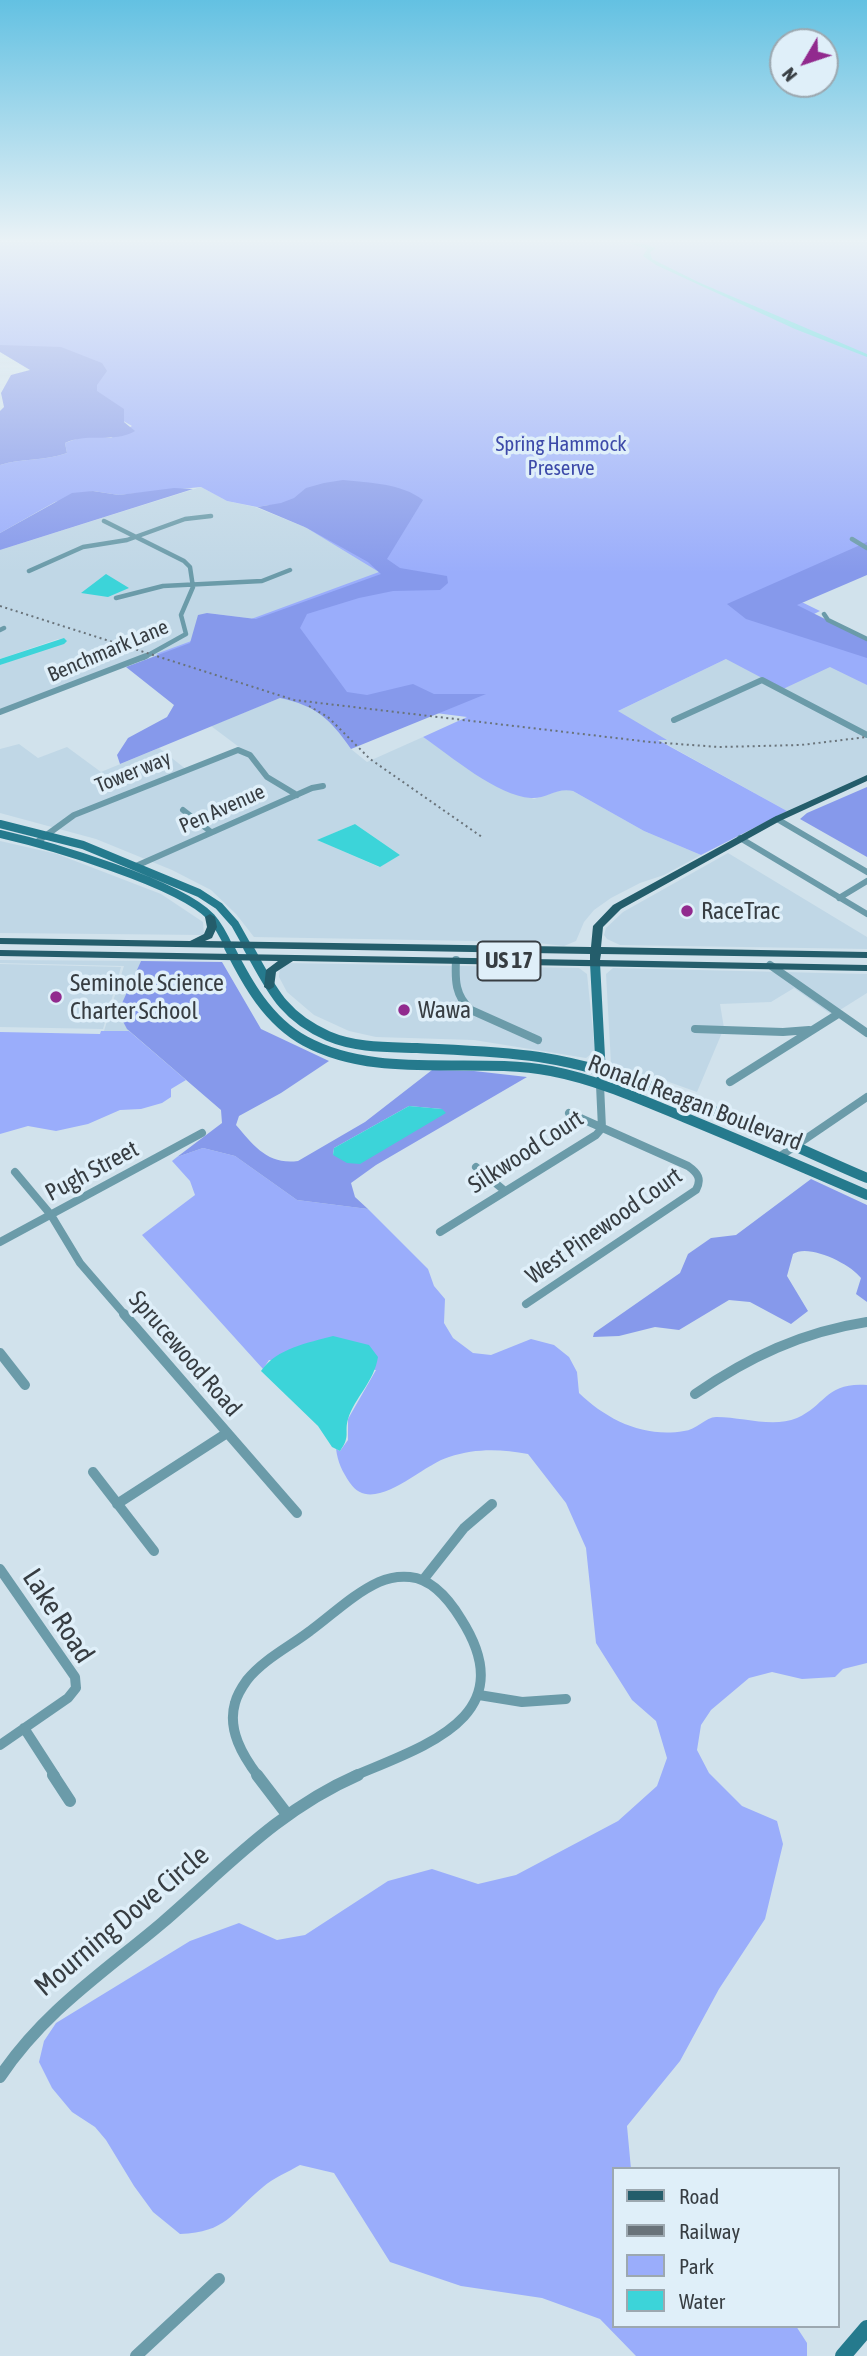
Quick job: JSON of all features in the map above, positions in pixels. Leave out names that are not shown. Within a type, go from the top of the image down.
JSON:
[{"type":"main road","points":[[595,957],[598,926],[617,907],[740,838],[867,778]]},
{"type":"main road","name":"Ronald Reagan Boulevard","points":[[0,824],[45,834],[136,866],[199,892],[219,906],[248,945],[252,957],[279,1002],[292,1016],[341,1041],[386,1048],[481,1051],[602,1070],[678,1097],[867,1178]]},
{"type":"main road","name":"Ronald Reagan Boulevard","points":[[0,834],[37,842],[89,859],[181,897],[211,917],[262,1006],[292,1034],[319,1048],[352,1058],[502,1063],[552,1072],[623,1091],[867,1195]]},
{"type":"main road","points":[[89,859],[121,870],[136,866]]},
{"type":"main road","points":[[184,944],[208,936],[212,927],[211,917]]},
{"type":"main road","name":"US 17","points":[[0,941],[184,944],[252,957],[361,959],[867,956]]},
{"type":"main road","name":"US 17","points":[[0,953],[231,951],[248,945],[397,948],[867,968]]},
{"type":"main road","points":[[361,959],[368,953],[394,953],[397,948]]},
{"type":"main road","points":[[770,965],[772,962],[817,962],[828,955]]},
{"type":"main road","points":[[270,987],[271,970],[295,957]]},
{"type":"main road","name":"Silkwood Court","points":[[595,957],[602,1070],[600,1085]]},
{"type":"main road","points":[[574,1064],[594,1057],[601,1049]]},
{"type":"main road","points":[[423,1062],[471,1059],[480,1056],[481,1051]]},
{"type":"main road","points":[[843,2356],[867,2328]]},
{"type":"street","points":[[29,571],[48,560],[83,547],[136,537],[185,519],[211,516]]},
{"type":"street","points":[[104,521],[184,561],[194,573],[194,584]]},
{"type":"street","points":[[852,539],[867,548]]},
{"type":"street","points":[[116,598],[151,587],[262,581],[279,577],[290,570]]},
{"type":"street","name":"Benchmark Lane","points":[[0,712],[134,663],[180,640],[187,629],[181,614],[190,599],[194,584]]},
{"type":"street","points":[[824,614],[828,620],[867,639]]},
{"type":"street","points":[[674,720],[762,680],[867,736]]},
{"type":"street","name":"Tower way","points":[[37,842],[74,815],[238,750],[245,751],[257,761],[263,774],[269,779],[281,782],[297,795]]},
{"type":"street","name":"Pen Avenue","points":[[136,866],[323,786]]},
{"type":"street","points":[[183,810],[211,832]]},
{"type":"street","points":[[777,819],[867,872]]},
{"type":"street","points":[[740,838],[867,914]]},
{"type":"street","points":[[839,898],[867,881]]},
{"type":"street","points":[[456,960],[457,995],[463,1003],[471,1010],[538,1040]]},
{"type":"street","points":[[770,965],[867,1033]]},
{"type":"street","points":[[730,1082],[838,1014]]},
{"type":"street","points":[[695,1029],[797,1032],[815,1029]]},
{"type":"street","name":"Silkwood Court","points":[[440,1232],[596,1135],[601,1128],[600,1085]]},
{"type":"street","points":[[779,1157],[867,1097]]},
{"type":"street","points":[[569,1113],[601,1128]]},
{"type":"street","name":"West Pinewood Court","points":[[526,1304],[696,1190],[700,1182],[699,1176],[688,1166],[601,1128]]},
{"type":"street","name":"Pugh Street","points":[[0,1242],[202,1133]]},
{"type":"street","points":[[476,1167],[505,1191]]},
{"type":"street","name":"Sprucewood Road","points":[[15,1172],[51,1215],[80,1263],[298,1513]]},
{"type":"street","points":[[695,1394],[731,1368],[782,1342],[823,1329],[867,1322]]},
{"type":"street","points":[[0,1353],[25,1385]]},
{"type":"street","points":[[117,1504],[227,1433]]},
{"type":"street","points":[[93,1472],[153,1551]]},
{"type":"street","points":[[423,1580],[456,1538],[492,1504]]},
{"type":"street","name":"Lake Road","points":[[0,1569],[75,1676],[76,1688],[68,1698],[24,1728]]},
{"type":"street","points":[[286,1813],[242,1751],[237,1738],[233,1714],[241,1689],[257,1671],[366,1589],[394,1578],[408,1576],[423,1580],[438,1590],[449,1602],[473,1642],[482,1667],[479,1695],[505,1702],[531,1704],[566,1699]]},
{"type":"street","name":"Mourning Dove Circle","points":[[0,2077],[27,2038],[69,1995],[160,1925],[286,1813],[318,1793],[445,1733],[471,1710],[479,1695]]},
{"type":"street","points":[[0,1745],[24,1728],[70,1801]]},
{"type":"street","points":[[136,2356],[219,2279]]},
{"type":"shaded area","points":[[2,353],[76,353],[102,363],[107,371],[97,385],[97,391],[124,409],[124,422],[135,431],[118,437],[74,440],[65,443],[67,453],[0,465],[0,411],[4,407],[1,393],[11,375],[30,370]]},
{"type":"shaded area","points":[[343,480],[395,487],[423,500],[387,559],[400,568],[447,576],[448,583],[440,590],[393,591],[359,598],[307,614],[300,628],[347,692],[367,695],[413,684],[434,694],[486,694],[351,749],[322,715],[304,705],[280,698],[120,764],[117,755],[128,738],[167,717],[174,705],[126,667],[190,643],[198,615],[207,613],[256,619],[381,574],[368,562],[307,528],[257,507],[294,498],[306,488]]},
{"type":"shaded area","points":[[201,487],[227,501],[255,507],[307,528],[368,562],[382,574],[256,619],[207,613],[190,643],[0,712],[0,665],[66,641],[58,639],[0,659],[0,550]]},
{"type":"shaded area","points":[[174,488],[193,489],[0,550],[0,533],[72,493],[93,491],[119,495]]},
{"type":"shaded area","points":[[867,542],[867,575],[797,605],[867,640],[867,658],[746,619],[727,604]]},
{"type":"shaded area","points":[[728,658],[840,662],[867,676],[867,775],[787,811],[612,714]]},
{"type":"shaded area","points":[[280,698],[299,702],[329,719],[351,749],[367,762],[423,737],[489,781],[534,799],[564,789],[573,791],[644,831],[701,855],[611,898],[594,910],[584,922],[576,941],[564,946],[530,942],[254,937],[236,914],[211,890],[172,870],[96,839],[0,813],[0,749],[19,744],[38,758],[67,747],[101,772],[159,748],[187,770],[239,747],[211,726]],"holes":[[[355,824],[400,855],[379,867],[318,840]]]},
{"type":"shaded area","points":[[867,787],[867,857],[800,819],[807,813]]},
{"type":"shaded area","points":[[0,841],[57,854],[161,894],[203,922],[204,935],[0,933]]},
{"type":"shaded area","points":[[728,853],[867,937],[867,949],[620,945],[604,935],[606,928],[623,912]]},
{"type":"shaded area","points":[[0,960],[141,961],[118,1012],[129,1031],[104,1031],[124,966],[0,963]]},
{"type":"shaded area","points":[[141,961],[222,962],[261,1029],[329,1061],[281,1093],[239,1116],[236,1125],[249,1140],[262,1152],[278,1160],[298,1161],[365,1122],[432,1070],[527,1077],[376,1165],[351,1183],[355,1197],[368,1209],[297,1200],[235,1156],[203,1148],[177,1157],[222,1123],[221,1110],[127,1029],[118,1012]],"holes":[[[409,1106],[442,1109],[333,1155],[334,1148]]]},
{"type":"shaded area","points":[[285,963],[579,968],[587,974],[595,1051],[586,1058],[474,1040],[376,1037],[349,1031],[314,1015],[287,992],[279,977],[280,966]]},
{"type":"shaded area","name":"Seminole Science Charter School","points":[[0,964],[121,967],[103,1029],[0,1027]]},
{"type":"shaded area","points":[[613,968],[867,974],[867,993],[832,1015],[794,988],[771,1002],[720,1004],[724,1028],[697,1092],[655,1077],[624,1071],[611,1063],[606,974]]},
{"type":"shaded area","points":[[811,1179],[867,1205],[867,1302],[856,1294],[861,1278],[856,1272],[829,1257],[800,1251],[793,1254],[787,1276],[808,1311],[791,1324],[750,1302],[729,1300],[679,1330],[655,1327],[619,1336],[593,1337],[594,1333],[680,1273],[688,1254],[711,1238],[736,1235]]},
{"type":"green space","name":"Spring Hammock Preserve","points":[[5,353],[867,353],[867,556],[777,590],[820,611],[812,615],[867,643],[867,685],[830,667],[783,689],[726,659],[618,711],[667,740],[658,740],[787,811],[701,855],[644,831],[573,791],[531,798],[518,796],[489,783],[423,737],[467,717],[310,693],[232,676],[156,654],[379,572],[269,505],[257,507],[227,501],[201,487],[119,495],[93,491],[55,502],[0,533],[0,465],[59,456],[67,453],[65,443],[88,437],[111,438],[132,426]]},
{"type":"green space","points":[[101,1031],[129,1031],[186,1080],[171,1089],[171,1097],[162,1103],[141,1109],[120,1110],[88,1124],[56,1131],[28,1126],[0,1134],[0,1032],[100,1034]]},
{"type":"green space","points":[[203,1148],[235,1156],[297,1200],[368,1209],[428,1269],[434,1286],[445,1299],[444,1323],[453,1338],[473,1353],[491,1355],[531,1339],[554,1345],[569,1357],[577,1372],[579,1393],[614,1419],[627,1425],[655,1432],[669,1432],[688,1430],[713,1417],[788,1421],[807,1413],[834,1391],[853,1385],[867,1385],[867,1663],[843,1669],[835,1677],[802,1679],[772,1672],[749,1678],[711,1710],[701,1725],[697,1750],[709,1773],[742,1806],[777,1821],[783,1844],[765,1919],[719,1989],[680,2061],[627,2126],[631,2167],[612,2167],[612,2328],[797,2328],[807,2343],[807,2356],[636,2356],[600,2319],[542,2298],[461,2286],[390,2262],[334,2173],[300,2165],[267,2184],[227,2220],[208,2230],[180,2234],[153,2212],[95,2127],[72,2112],[52,2088],[39,2062],[44,2041],[56,2023],[190,1941],[239,1923],[277,1940],[305,1935],[388,1881],[432,1869],[478,1884],[516,1875],[618,1821],[657,1786],[667,1758],[656,1721],[632,1700],[596,1643],[586,1548],[566,1503],[528,1454],[489,1450],[459,1454],[438,1462],[384,1492],[360,1492],[345,1475],[336,1449],[340,1451],[348,1440],[348,1419],[376,1370],[269,1360],[263,1369],[142,1235],[195,1195],[190,1181],[172,1161]]},
{"type":"water","points":[[106,574],[129,588],[108,597],[81,593]]},
{"type":"water","points":[[64,638],[67,641],[64,644],[0,665],[0,659]]},
{"type":"water","points":[[355,824],[400,855],[380,867],[317,840]]},
{"type":"water","points":[[409,1106],[442,1109],[446,1113],[360,1164],[347,1163],[333,1155],[334,1148]]},
{"type":"water","points":[[333,1336],[369,1345],[378,1357],[373,1374],[351,1411],[347,1435],[340,1451],[332,1447],[318,1426],[261,1371],[284,1352]]},
{"type":"railway","points":[[0,606],[294,700],[650,742],[719,747],[801,745],[867,737]]},
{"type":"railway","points":[[309,706],[328,717],[370,759],[482,837]]},
{"type":"place","name":"RaceTrac","points":[[687,911]]},
{"type":"place","name":"Seminole Science Charter School","points":[[56,997]]},
{"type":"place","name":"Wawa","points":[[404,1010]]}]
